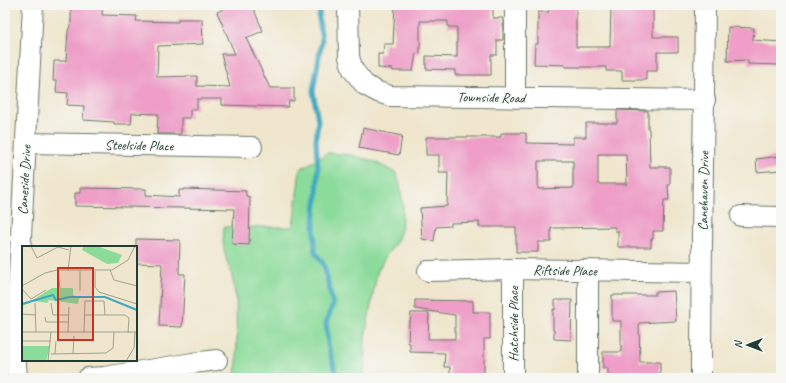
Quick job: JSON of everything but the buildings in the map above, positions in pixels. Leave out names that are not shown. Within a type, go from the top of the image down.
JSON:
[{"type":"street","name":"Caneside Drive","points":[[17,378],[12,280],[26,143],[33,5]]},
{"type":"street","name":"Townside Road","points":[[348,5],[349,57],[353,70],[365,85],[390,96],[705,100]]},
{"type":"street","points":[[515,5],[515,98]]},
{"type":"street","name":"Canehaven Drive","points":[[701,378],[705,5]]},
{"type":"street","name":"Steelside Place","points":[[26,143],[252,147]]},
{"type":"street","points":[[741,216],[781,217]]},
{"type":"street","name":"Riftside Place","points":[[428,271],[513,269],[701,272]]},
{"type":"street","name":"Hatchside Place","points":[[513,269],[513,378]]},
{"type":"street","points":[[588,270],[588,378]]},
{"type":"street","points":[[88,378],[125,367],[193,370],[217,360]]},
{"type":"shaded area","points":[[5,5],[9,5],[5,87]]},
{"type":"green space","points":[[328,153],[351,155],[373,161],[396,173],[400,184],[403,207],[401,230],[397,241],[384,259],[377,273],[365,337],[364,378],[234,378],[237,362],[236,299],[232,276],[225,255],[223,242],[224,227],[293,227],[300,169]]},
{"type":"waterway","points":[[320,5],[319,19],[322,40],[313,91],[318,121],[316,140],[318,167],[317,196],[314,221],[315,252],[324,265],[333,305],[326,322],[328,345],[337,378]]}]
